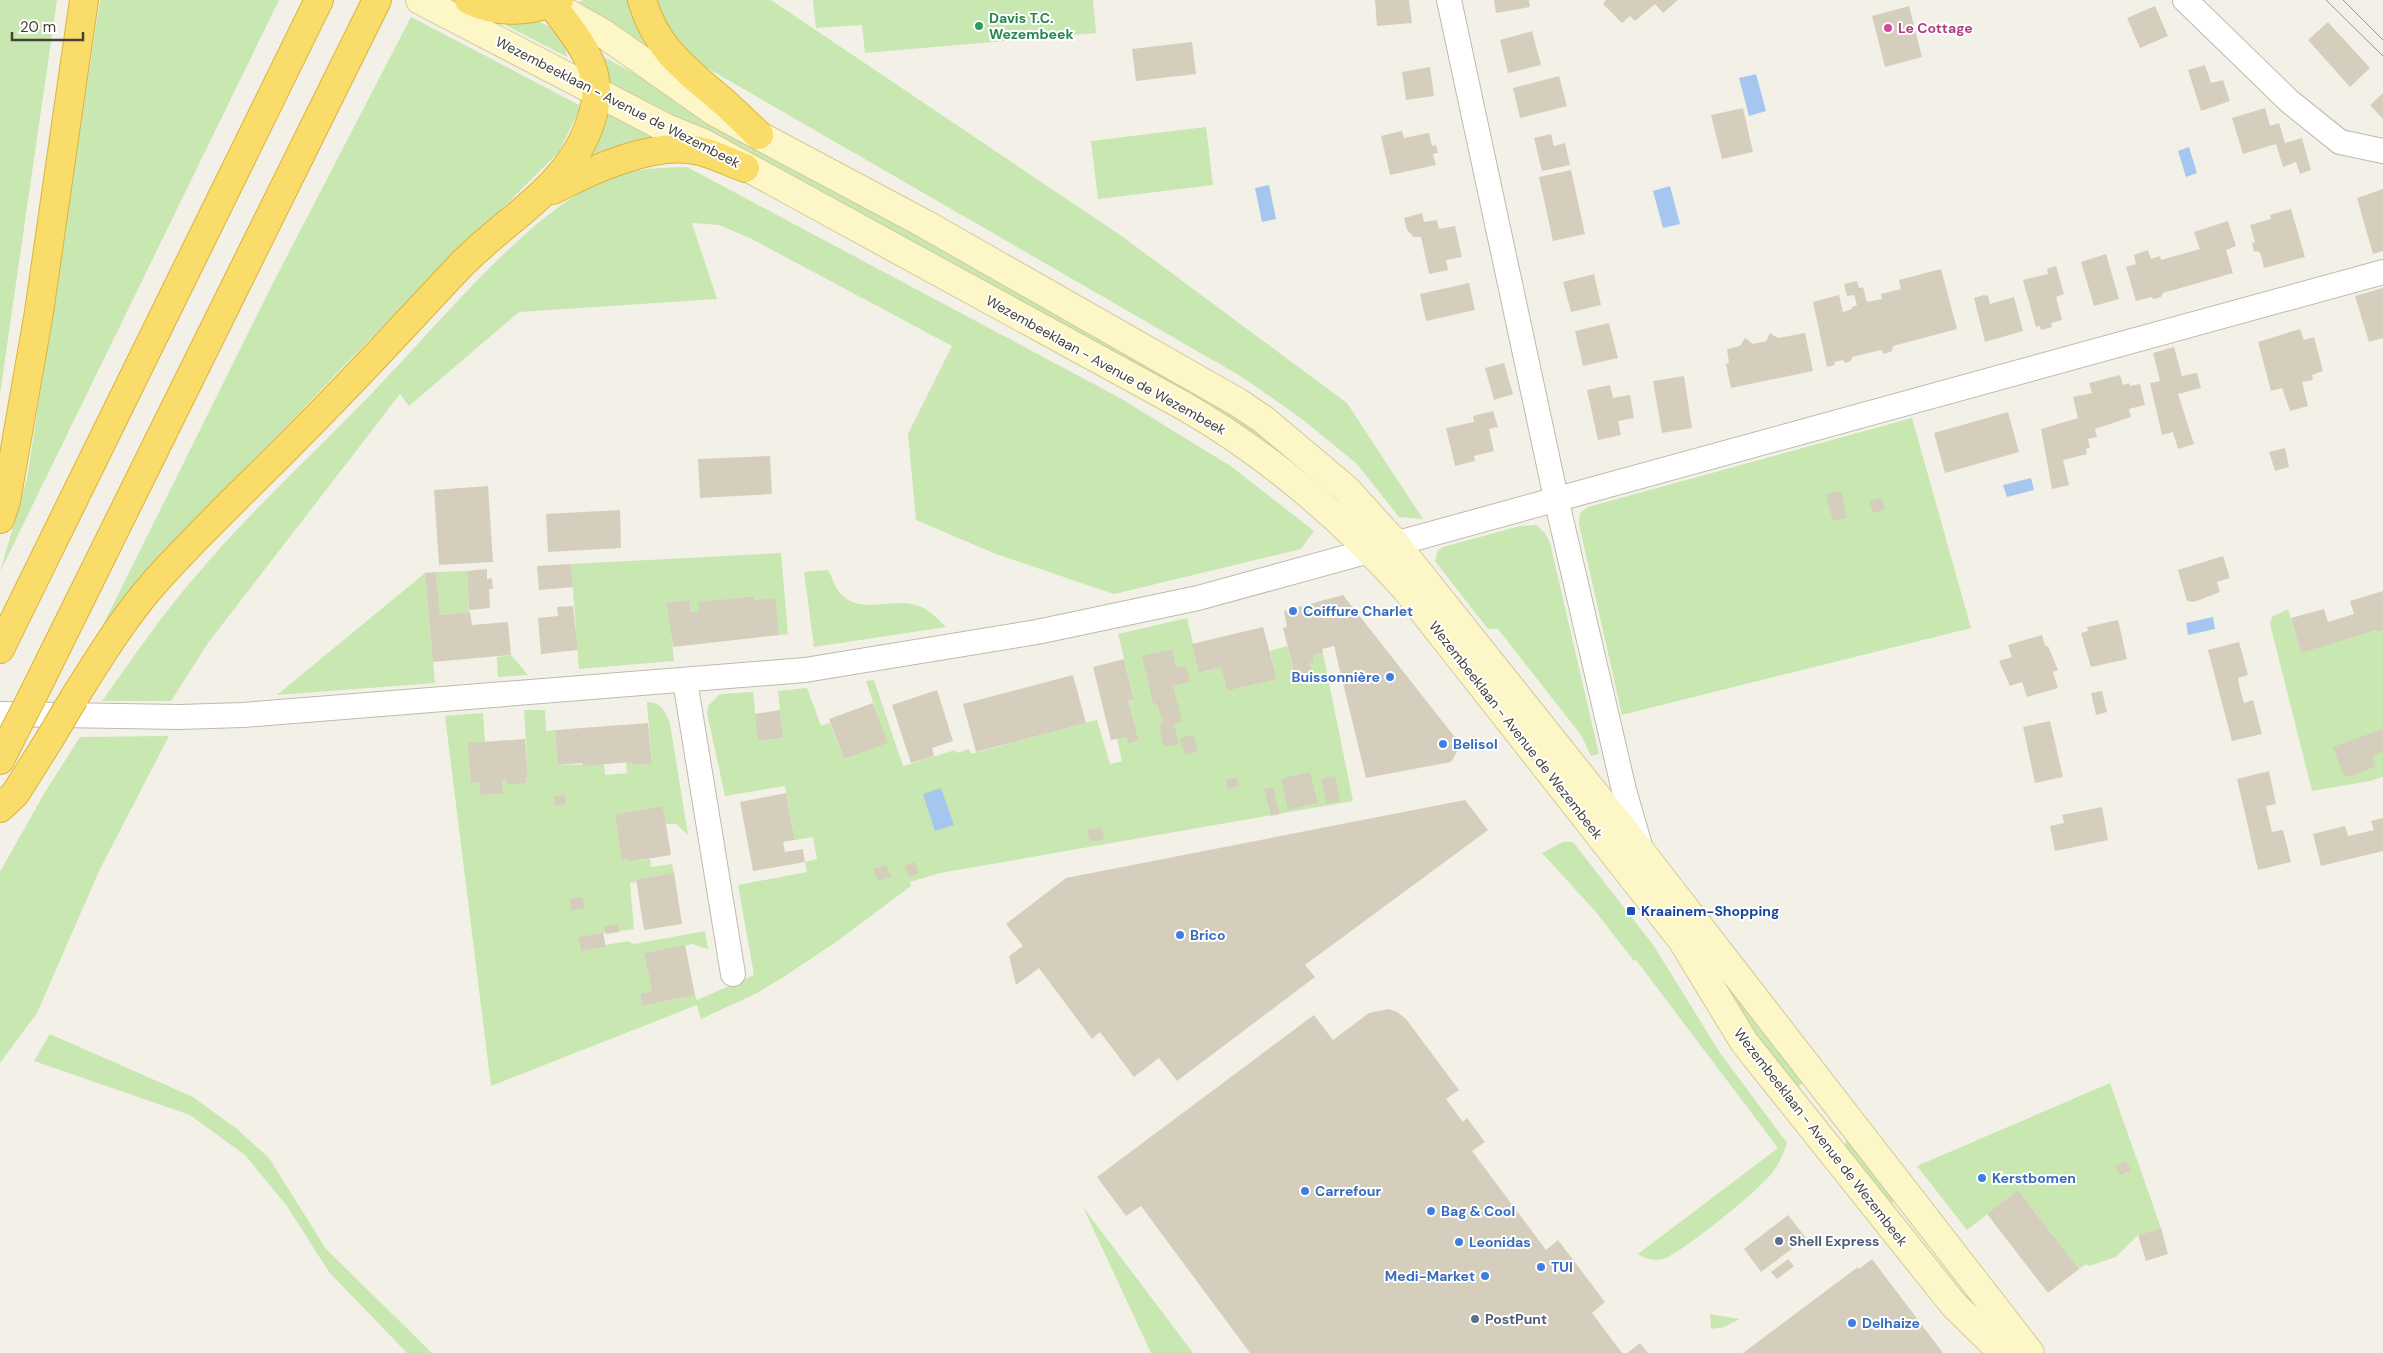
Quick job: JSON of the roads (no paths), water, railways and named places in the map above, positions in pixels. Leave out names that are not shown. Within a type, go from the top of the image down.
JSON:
[{"type":"highway","points":[[0,519],[6,501],[38,312],[84,0]]},
{"type":"highway","points":[[0,648],[319,0]]},
{"type":"highway","points":[[0,808],[15,794],[102,654],[154,584],[313,422],[463,263],[503,225],[538,198],[566,170],[584,138],[595,106],[597,93],[590,63],[577,37],[552,1],[520,10],[483,7],[469,0]]},
{"type":"highway","points":[[642,0],[659,41],[689,75],[720,98],[759,135]]},
{"type":"highway","points":[[5,749],[376,2]]},
{"type":"highway","points":[[538,198],[588,172],[624,158],[647,153],[678,149],[695,150],[745,168]]},
{"type":"main road","name":"Wezembeeklaan - Avenue de Wezembeek","points":[[420,0],[666,128],[703,143],[745,168],[1219,426],[1383,547],[1642,853],[2030,1353]]},
{"type":"main road","name":"Wezembeeklaan - Avenue de Wezembeek","points":[[552,1],[604,34],[715,112],[925,224],[1239,403],[1264,420],[1346,489],[1383,547],[1406,589],[1682,940],[1744,1042],[1954,1305],[2003,1353]]},
{"type":"street","points":[[1450,0],[1556,498],[1624,790],[1642,853]]},
{"type":"street","points":[[2185,0],[2289,101],[2340,142],[2383,151]]},
{"type":"street","points":[[0,714],[179,717],[244,715],[685,681],[805,670],[1037,632],[1198,598],[2383,272]]},
{"type":"street","points":[[685,681],[733,974]]},
{"type":"water","points":[[1756,74],[1766,111],[1749,116],[1739,78]]},
{"type":"water","points":[[2189,147],[2197,173],[2186,177],[2178,151]]},
{"type":"water","points":[[1269,185],[1276,219],[1262,222],[1255,188]]},
{"type":"water","points":[[1670,186],[1680,224],[1663,228],[1653,191]]},
{"type":"water","points":[[2031,478],[2034,490],[2007,497],[2003,485]]},
{"type":"water","points":[[2213,617],[2215,629],[2188,635],[2186,623]]},
{"type":"water","points":[[941,788],[954,825],[935,831],[923,794]]},
{"type":"tram line","points":[[2326,0],[2383,56]]},
{"type":"tram line","points":[[2343,0],[2383,40]]},
{"type":"place","name":"Davis T.C. Wezembeek","points":[[979,26]]},
{"type":"place","name":"Le Cottage","points":[[1888,28]]},
{"type":"place","name":"Coiffure Charlet","points":[[1293,611]]},
{"type":"place","name":"Buissonnière","points":[[1390,677]]},
{"type":"place","name":"Belisol","points":[[1443,744]]},
{"type":"place","name":"Kraainem-Shopping","points":[[1631,911]]},
{"type":"place","name":"Brico","points":[[1180,935]]},
{"type":"place","name":"Kerstbomen","points":[[1982,1178]]},
{"type":"place","name":"Carrefour","points":[[1305,1191]]},
{"type":"place","name":"Bag & Cool","points":[[1431,1211]]},
{"type":"place","name":"Shell Express","points":[[1779,1241]]},
{"type":"place","name":"Leonidas","points":[[1459,1242]]},
{"type":"place","name":"TUI","points":[[1541,1267]]},
{"type":"place","name":"Medi-Market","points":[[1485,1276]]},
{"type":"place","name":"PostPunt","points":[[1475,1319]]},
{"type":"place","name":"Delhaize","points":[[1852,1323]]}]
